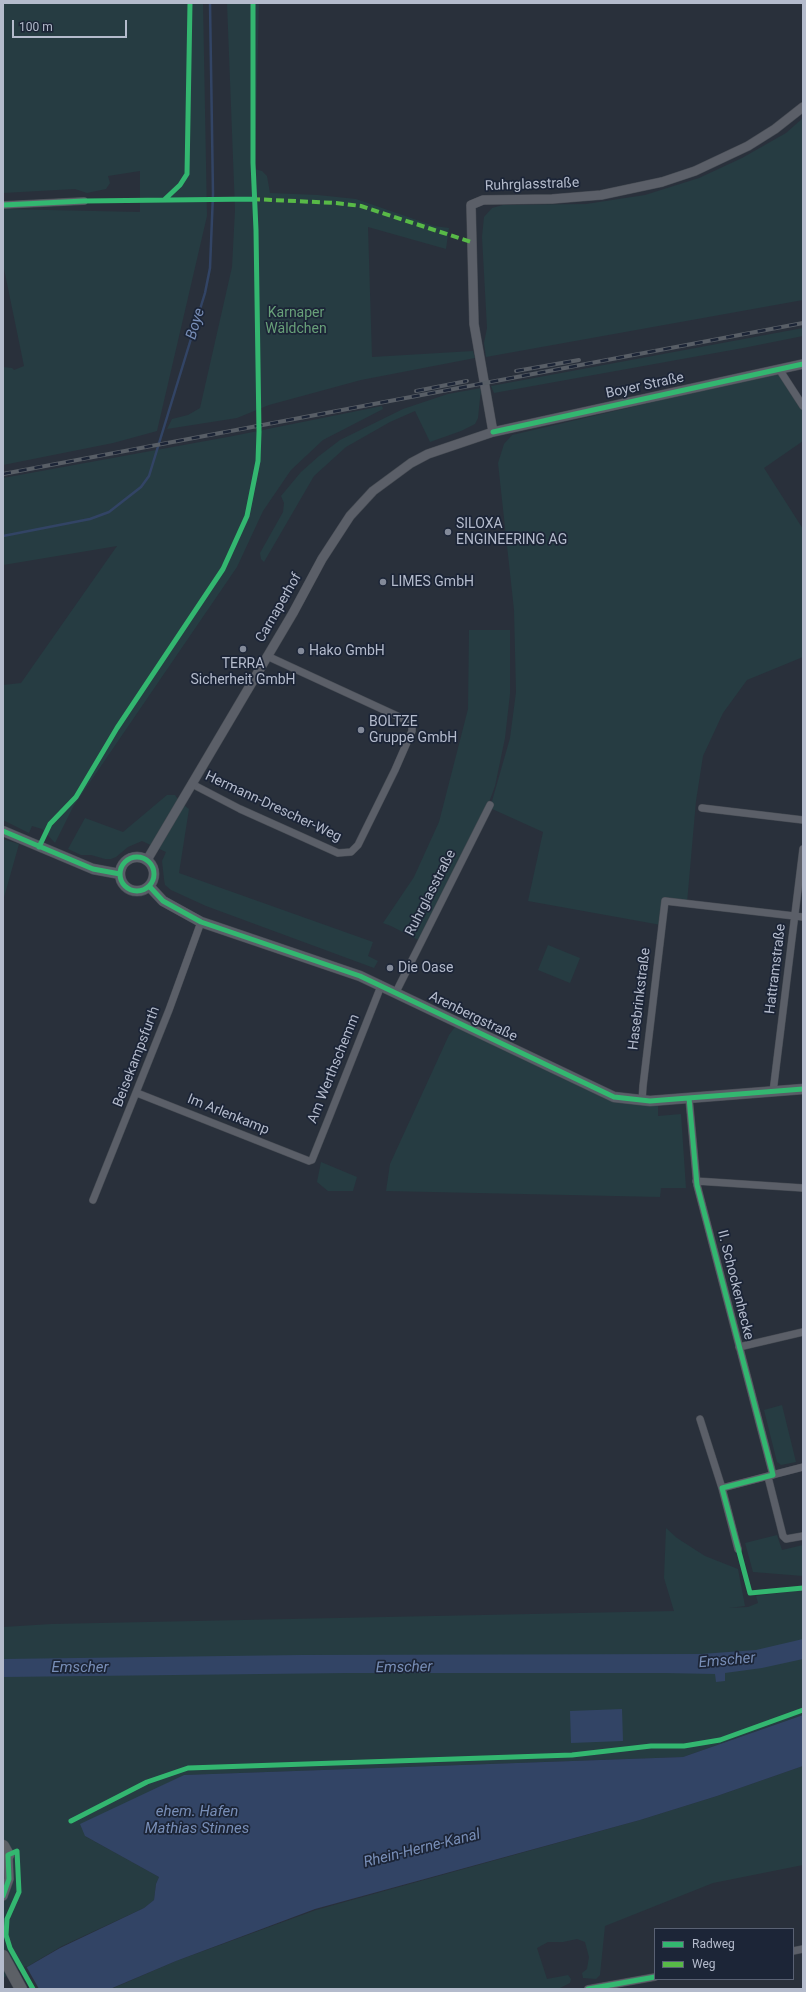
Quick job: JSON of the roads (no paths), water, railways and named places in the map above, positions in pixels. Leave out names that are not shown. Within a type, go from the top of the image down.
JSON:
[{"type":"highway","points":[[5,1960],[21,1989]]},
{"type":"main road","points":[[3,831],[87,867],[104,872],[120,874]]},
{"type":"main road","points":[[138,857],[147,860],[154,873],[153,879],[148,886],[140,890],[131,889],[123,883],[120,874],[122,865],[129,859],[138,857]]},
{"type":"main road","name":"Arenbergstraße","points":[[148,886],[163,900],[201,922],[339,968],[396,992],[604,1093],[624,1099],[642,1101],[803,1089]]},
{"type":"street","name":"Ruhrglasstraße","points":[[493,432],[474,324],[471,204],[483,200],[601,196],[662,182],[695,171],[748,146],[775,129],[803,107]]},
{"type":"street","points":[[3,205],[84,201]]},
{"type":"street","name":"Boyer Straße","points":[[493,432],[803,364]]},
{"type":"street","points":[[779,369],[803,406]]},
{"type":"street","name":"Carnaperhof","points":[[147,860],[160,835],[192,784],[338,533],[350,516],[373,491],[428,454],[493,432]]},
{"type":"street","name":"Hermann-Drescher-Weg","points":[[192,784],[240,809],[338,853],[351,852],[358,845],[395,770],[412,731],[412,726],[408,721],[267,656]]},
{"type":"street","name":"Ruhrglasstraße","points":[[396,992],[490,805]]},
{"type":"street","points":[[702,808],[803,820]]},
{"type":"street","name":"Hattramstraße","points":[[773,1092],[799,917],[803,849]]},
{"type":"street","name":"Hasebrinkstraße","points":[[642,1101],[665,901],[799,917]]},
{"type":"street","name":"Beisekampsfurth","points":[[93,1200],[137,1093],[201,922]]},
{"type":"street","name":"Am Werthschemm","points":[[309,1161],[312,1160],[381,986]]},
{"type":"street","name":"Im Arlenkamp","points":[[137,1093],[309,1161]]},
{"type":"street","name":"II. Schockenhecke","points":[[689,1098],[696,1181],[739,1347],[783,1536],[786,1539],[803,1536]]},
{"type":"street","points":[[696,1181],[803,1188]]},
{"type":"street","points":[[739,1347],[803,1332]]},
{"type":"street","points":[[700,1419],[722,1488],[738,1548]]},
{"type":"street","points":[[722,1488],[803,1467]]},
{"type":"street","points":[[3,1896],[9,1879],[5,1851]]},
{"type":"street","points":[[588,1989],[618,1986],[654,1977]]},
{"type":"water","name":"Emscher","points":[[803,1639],[803,1659],[762,1668],[725,1673],[725,1681],[716,1682],[715,1674],[665,1673],[348,1673],[3,1677],[3,1659],[301,1655],[701,1654],[756,1650]]},
{"type":"water","points":[[622,1709],[623,1741],[571,1743],[570,1711]]},
{"type":"water","points":[[803,1715],[803,1766],[717,1796],[640,1820],[315,1909],[176,1961],[110,1989],[3,1989],[3,1981],[60,1948],[144,1908],[154,1900],[156,1884],[159,1877],[85,1836],[80,1824],[184,1775],[683,1757]]},
{"type":"waterway","name":"Boye","points":[[3,536],[90,519],[109,512],[141,487],[149,476],[205,293],[210,268],[213,194],[210,3]]},
{"type":"railway","points":[[3,474],[803,323]]},
{"type":"railway","points":[[516,371],[579,360]]},
{"type":"railway","points":[[416,391],[467,381]]},
{"type":"place","name":"SILOXA ENGINEERING AG","points":[[448,532]]},
{"type":"place","name":"LIMES GmbH","points":[[383,582]]},
{"type":"place","name":"TERRA Sicherheit GmbH","points":[[243,649]]},
{"type":"place","name":"Hako GmbH","points":[[301,651]]},
{"type":"place","name":"BOLTZE Gruppe GmbH","points":[[361,730]]},
{"type":"place","name":"Die Oase","points":[[390,968]]},
{"type":"park label","name":"Karnaper Wäldchen","points":[[296,322]]},
{"type":"water label","name":"ehem. Hafen Mathias Stinnes","points":[[197,1820]]},
{"type":"water label","name":"Rhein-Herne-Kanal","points":[[422,1849]]}]
